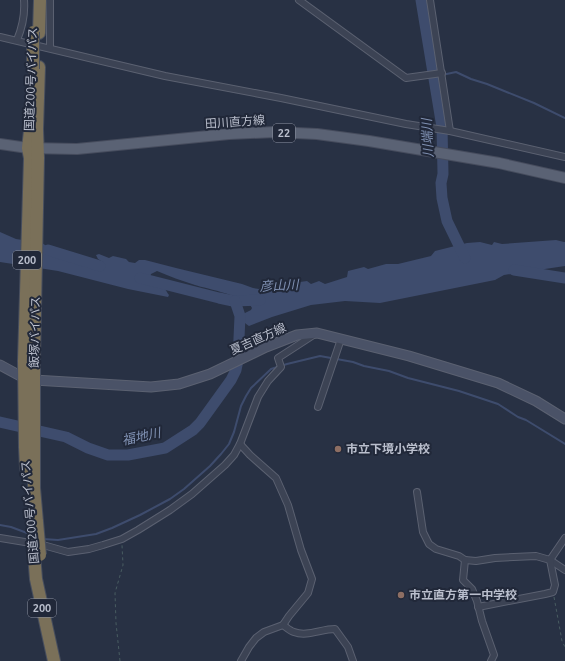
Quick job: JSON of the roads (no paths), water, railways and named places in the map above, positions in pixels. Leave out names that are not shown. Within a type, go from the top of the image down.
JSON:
[{"type":"highway","name":"国道200号バイパス","points":[[34,0],[36,68],[31,129],[33,153],[29,447],[37,554],[36,579],[54,661]]},
{"type":"highway","name":"200","points":[[36,32],[40,0]]},
{"type":"highway","name":"200","points":[[37,554],[61,661]]},
{"type":"main road","name":"田川直方線","points":[[0,144],[33,153],[229,134],[275,132],[317,134],[369,141],[499,163],[565,178]]},
{"type":"main road","name":"夏吉直方線","points":[[0,365],[29,379],[151,387],[179,384],[210,374],[266,347],[297,335],[317,333],[408,356],[498,383],[536,401],[565,419]]},
{"type":"street","points":[[17,40],[20,33],[25,8],[24,0]]},
{"type":"street","points":[[50,0],[50,48]]},
{"type":"street","points":[[299,0],[406,78],[442,73]]},
{"type":"street","points":[[430,0],[450,131]]},
{"type":"street","points":[[0,37],[165,76],[406,124],[450,131],[565,157]]},
{"type":"street","points":[[0,538],[43,545],[68,552],[89,549],[122,539],[170,510],[192,494],[225,465],[234,454],[240,444],[258,397],[268,381],[281,367],[278,358],[317,333]]},
{"type":"street","points":[[318,407],[341,339]]},
{"type":"street","points":[[240,444],[276,478],[288,505],[301,550],[312,579],[308,592],[283,625],[264,632],[256,638],[241,661]]},
{"type":"street","points":[[417,492],[423,532],[429,544],[436,549],[459,556],[465,560],[476,561],[495,558],[536,556],[550,560],[565,570]]},
{"type":"street","points":[[478,607],[553,592],[555,585],[550,560],[565,538]]},
{"type":"street","points":[[465,560],[463,580],[472,589],[477,601],[482,621],[494,655],[491,661]]},
{"type":"street","points":[[283,625],[294,632],[301,633],[334,629],[348,647],[353,661]]},
{"type":"water","points":[[0,232],[16,239],[42,243],[51,249],[58,251],[63,257],[103,265],[104,263],[98,259],[96,255],[99,254],[109,258],[113,256],[135,263],[139,260],[145,260],[253,288],[259,289],[263,286],[269,290],[273,290],[279,285],[307,281],[311,284],[319,281],[325,284],[347,277],[348,271],[364,267],[368,269],[386,264],[398,264],[431,256],[435,251],[467,243],[480,242],[492,245],[494,242],[502,244],[556,240],[565,242],[565,266],[504,275],[495,280],[380,303],[345,301],[311,305],[249,326],[244,323],[241,315],[252,308],[243,300],[185,282],[157,271],[151,274],[150,277],[152,281],[164,288],[169,295],[168,297],[128,289],[58,271],[0,262]]},
{"type":"waterway","name":"川端川","points":[[421,0],[442,127],[442,198],[447,221],[465,258]]},
{"type":"waterway","points":[[442,75],[456,72],[534,103],[565,118]]},
{"type":"waterway","name":"彦山川","points":[[48,250],[100,266]]},
{"type":"waterway","name":"彦山川","points":[[514,270],[565,278]]},
{"type":"waterway","name":"彦山川","points":[[140,278],[233,301],[260,300]]},
{"type":"waterway","name":"福地川","points":[[0,422],[66,437],[88,448],[108,455],[128,455],[165,448],[193,430],[200,423],[231,380],[236,370],[238,360],[240,316],[235,301]]},
{"type":"waterway","points":[[43,539],[58,540],[96,534],[140,515],[170,499],[210,466],[229,444],[241,406],[251,388],[271,369],[320,356],[389,371],[498,404],[565,444]]},
{"type":"waterway","points":[[0,525],[11,527],[35,536]]},
{"type":"place","name":"市立下境小学校","points":[[338,449]]},
{"type":"place","name":"市立直方第一中学校","points":[[401,595]]}]
